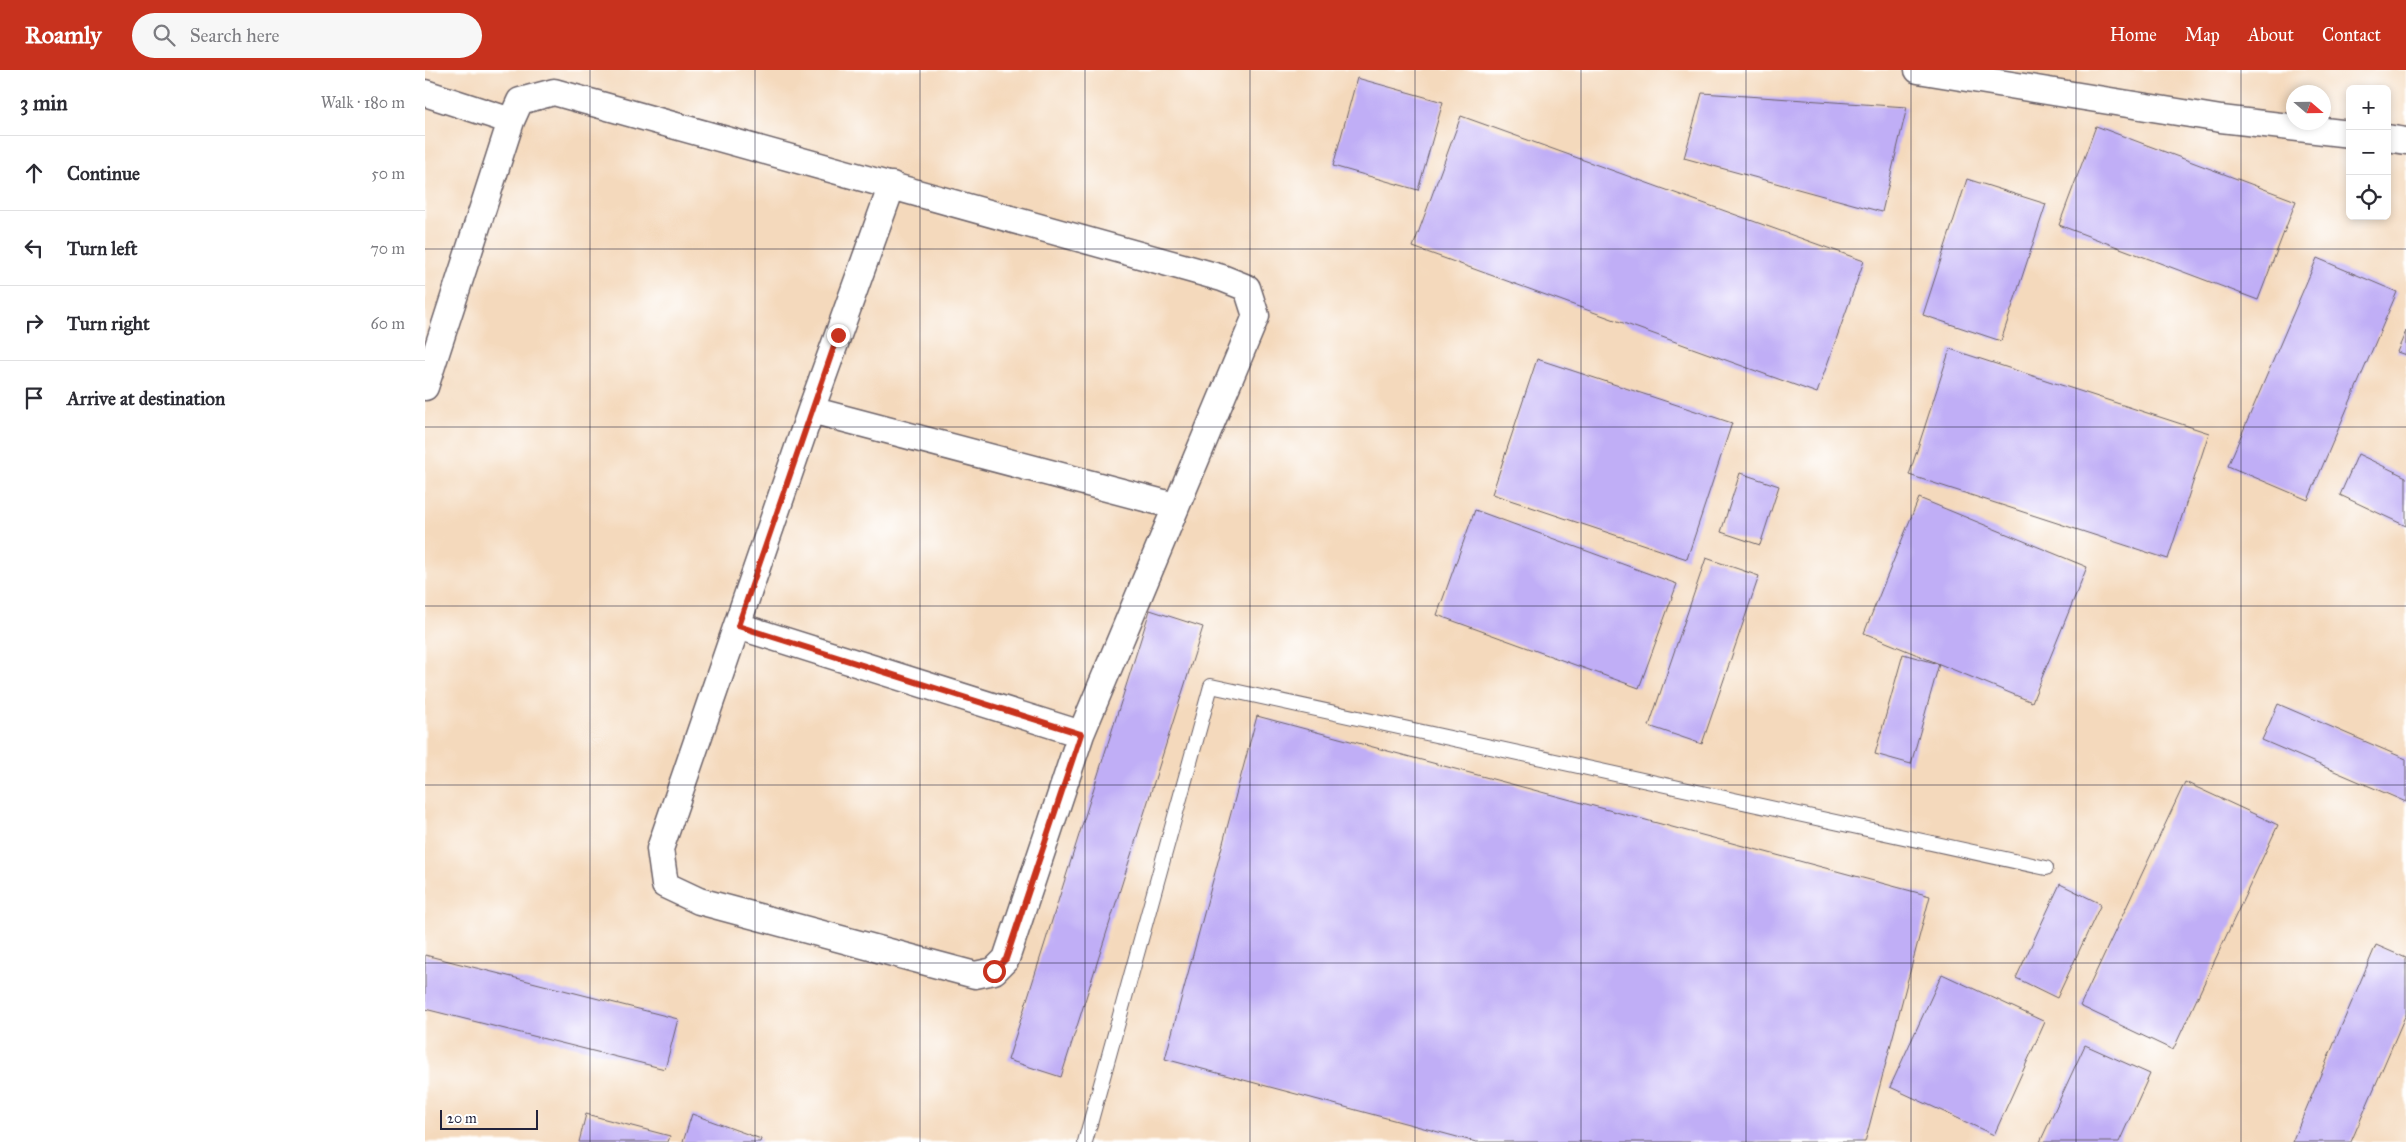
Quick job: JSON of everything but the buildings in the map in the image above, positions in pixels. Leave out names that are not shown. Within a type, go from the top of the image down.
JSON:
[{"type":"street","points":[[1918,70],[2221,119],[2346,134]]},
{"type":"street","points":[[425,388],[436,318],[511,121],[520,101],[554,92],[892,186],[1222,278],[1247,288],[1256,316],[1081,734],[1006,959],[994,971],[975,975],[699,901],[665,885],[660,849],[811,410],[892,186]]},
{"type":"street","points":[[425,93],[511,121]]},
{"type":"street","points":[[2391,138],[2406,140]]},
{"type":"street","points":[[811,410],[1175,506]]},
{"type":"street","points":[[738,626],[1081,734]]},
{"type":"lane","points":[[1085,1142],[1211,686],[2046,868]]},
{"type":"route","points":[[838,335],[738,626],[1081,734],[1006,959],[994,971]]}]
